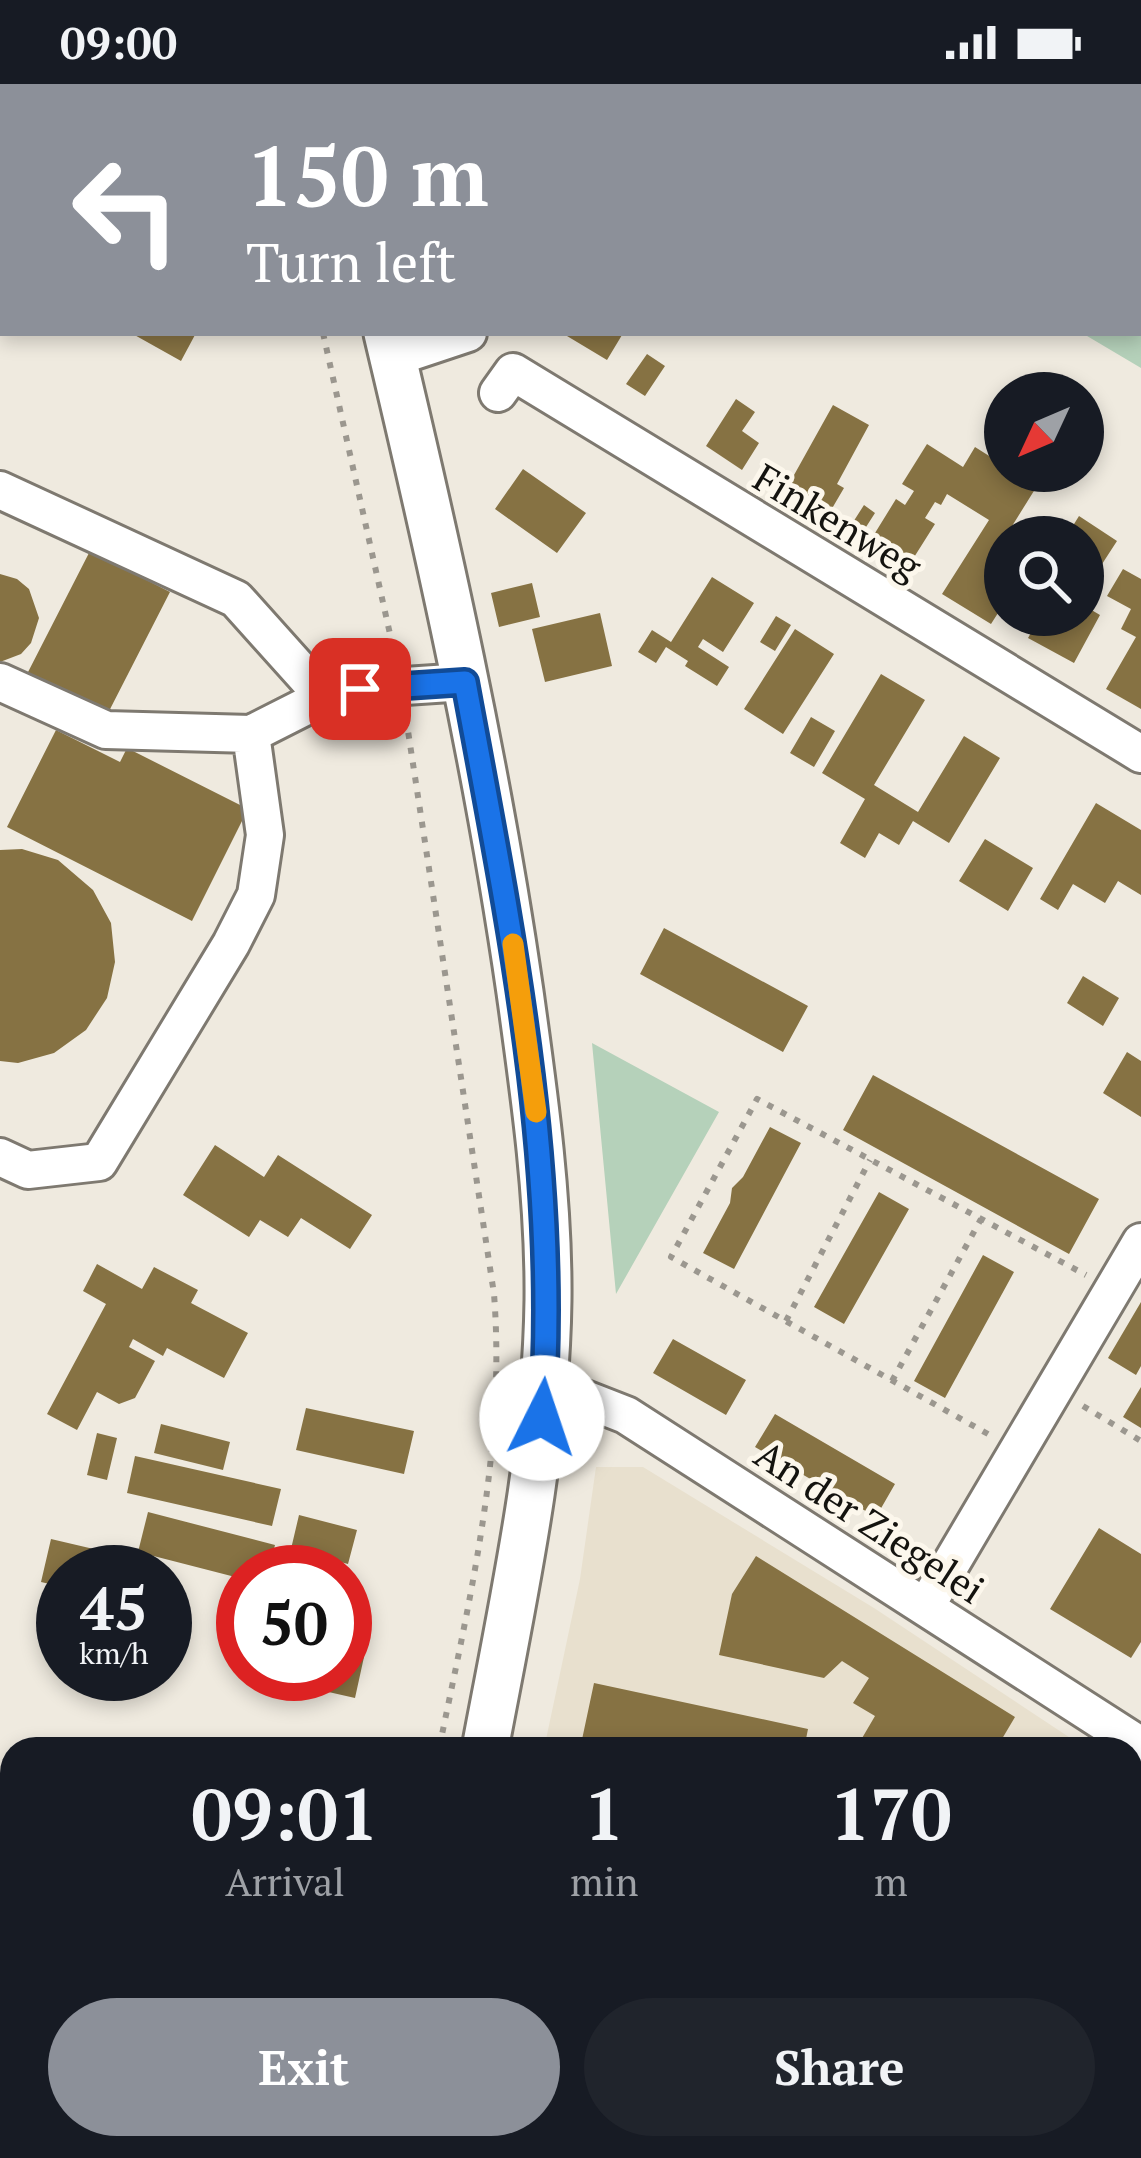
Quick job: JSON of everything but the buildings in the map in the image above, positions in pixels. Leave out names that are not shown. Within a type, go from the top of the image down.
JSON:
[{"type":"main road","points":[[390,345],[465,682],[509,918],[536,1108],[548,1296],[538,1468],[487,1737]]},
{"type":"street","points":[[390,345],[448,336]]},
{"type":"street","name":"Finkenweg","points":[[498,393],[513,372],[1141,754]]},
{"type":"street","points":[[0,490],[236,599],[324,697]]},
{"type":"street","points":[[0,682],[106,730],[251,734],[324,697],[465,682]]},
{"type":"street","points":[[0,1157],[28,1171],[99,1162],[231,944],[256,895],[265,836],[251,734]]},
{"type":"street","points":[[926,1606],[1141,1242]]},
{"type":"street","name":"An der Ziegelei","points":[[544,1383],[626,1415],[1127,1737]]},
{"type":"path","points":[[324,336],[401,686],[494,1294],[500,1361],[493,1464],[441,1737]]},
{"type":"path","points":[[1018,1451],[671,1257],[757,1099],[1113,1289]]},
{"type":"path","points":[[786,1321],[870,1160]]},
{"type":"path","points":[[892,1381],[981,1219]]},
{"type":"path","points":[[1054,1389],[1141,1441]]},
{"type":"shaded area","points":[[596,1467],[643,1467],[874,1608],[1069,1737],[547,1737],[580,1579]]},
{"type":"green space","points":[[1087,336],[1141,336],[1141,368]]},
{"type":"green space","points":[[592,1043],[719,1112],[616,1294]]},
{"type":"slow traffic","points":[[513,944],[536,1112]]},
{"type":"route","points":[[360,689],[465,682],[509,918],[536,1108],[548,1296],[542,1418]]}]
